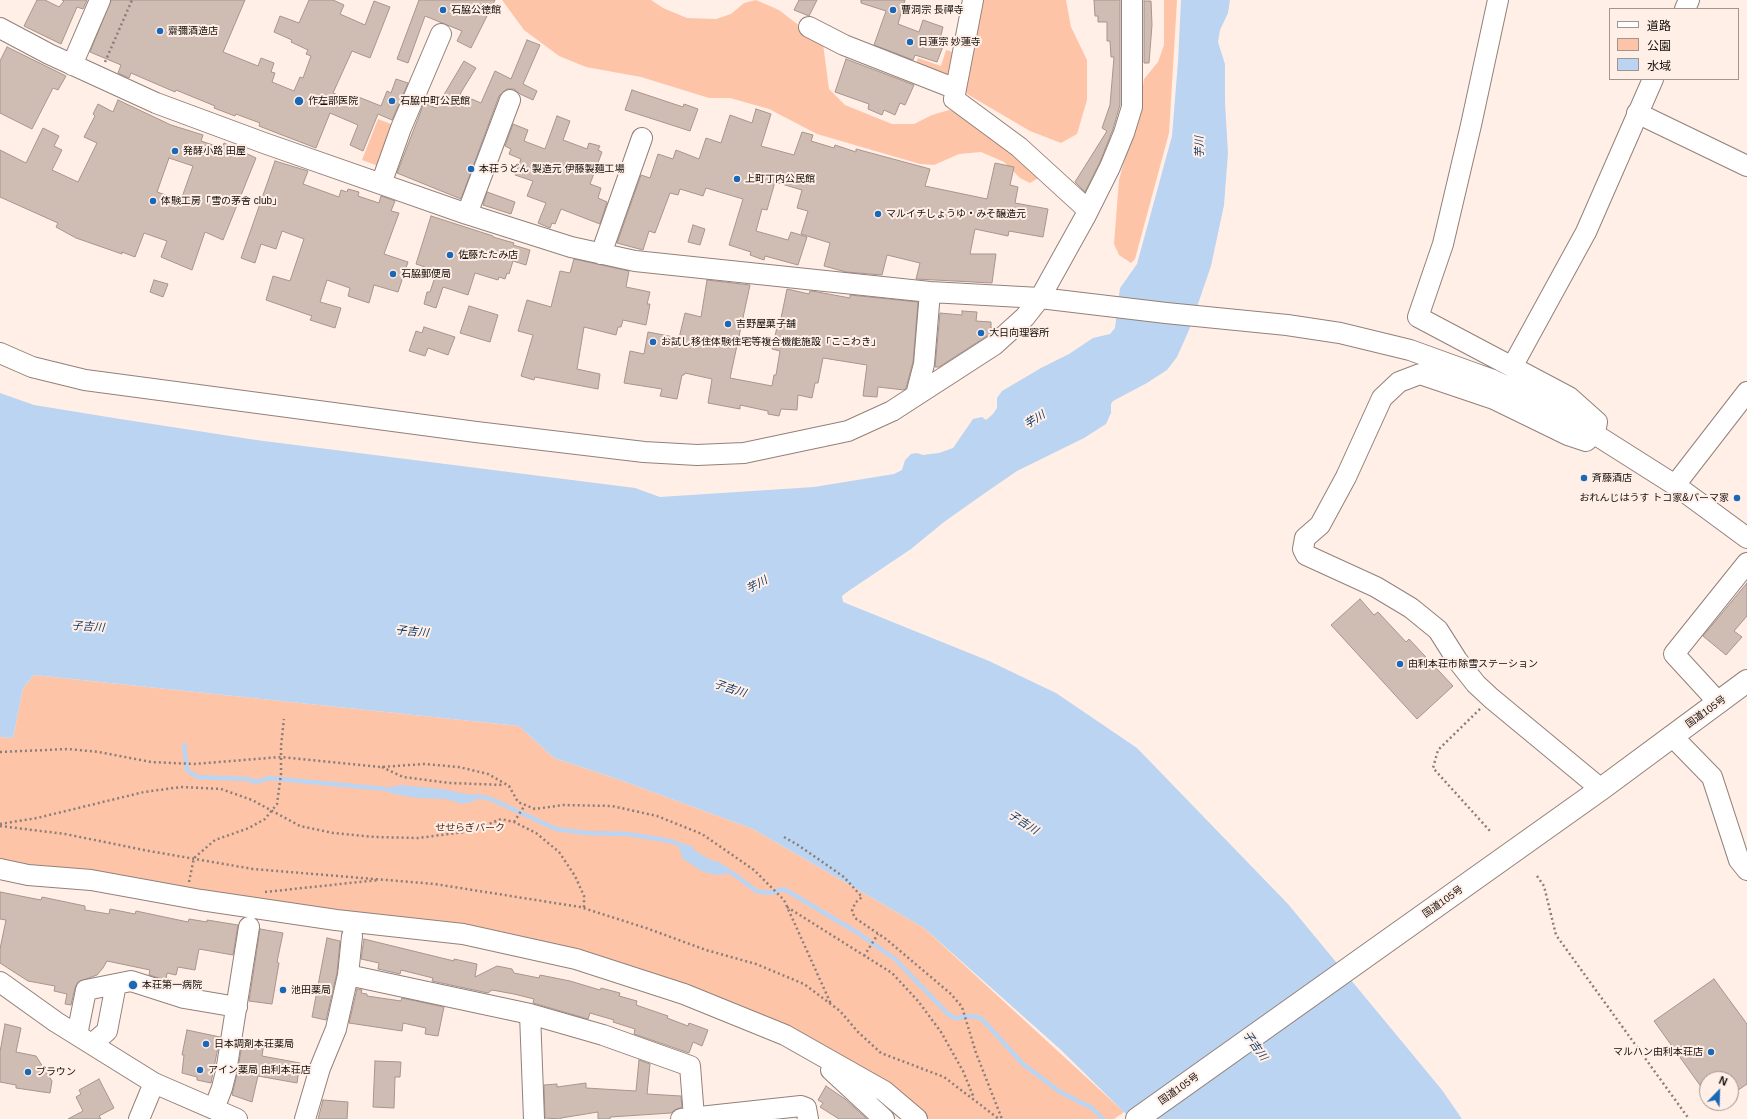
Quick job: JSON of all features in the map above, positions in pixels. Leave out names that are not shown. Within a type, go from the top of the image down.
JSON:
[{"type":"highway","name":"国道105号","points":[[1137,1119],[1601,789],[1747,681]]},
{"type":"street","points":[[72,65],[100,0]]},
{"type":"street","points":[[973,0],[954,99],[1019,147],[1088,210]]},
{"type":"street","points":[[0,353],[32,367],[85,380],[476,432],[644,452],[697,455],[744,453],[848,431],[892,411],[994,345],[1025,317],[1040,298],[1110,167],[1124,133],[1132,107],[1132,0]]},
{"type":"street","points":[[1498,0],[1443,244],[1418,318],[1569,397],[1597,422],[1595,433],[1586,441],[1494,399],[1420,374],[1399,382],[1382,398],[1346,477],[1320,525],[1305,538],[1303,548],[1306,555],[1376,587],[1410,608],[1432,625],[1438,630],[1457,660],[1476,684],[1601,789]]},
{"type":"street","points":[[809,27],[844,45],[956,89]]},
{"type":"street","points":[[0,28],[72,65],[156,104],[467,214],[571,247],[601,254],[635,261],[930,292],[1040,298],[1060,302],[1287,325],[1340,333],[1398,346],[1493,380],[1555,409],[1675,485],[1747,538]]},
{"type":"street","points":[[381,184],[401,128],[441,34]]},
{"type":"street","points":[[1512,367],[1586,232],[1652,80]]},
{"type":"street","points":[[467,214],[510,100]]},
{"type":"street","points":[[1637,113],[1747,166]]},
{"type":"street","points":[[601,254],[642,138]]},
{"type":"street","points":[[916,395],[924,364],[930,292]]},
{"type":"street","points":[[1675,485],[1747,392]]},
{"type":"street","points":[[1719,702],[1674,654],[1747,563]]},
{"type":"street","points":[[1672,736],[1712,777],[1738,860],[1747,870]]},
{"type":"street","points":[[0,869],[28,874],[91,880],[186,898],[336,920],[463,934],[576,959],[684,994],[785,1035],[884,1092],[917,1119]]},
{"type":"street","points":[[214,1109],[226,1072],[249,927]]},
{"type":"street","points":[[305,1119],[320,1068],[336,1029],[348,975],[352,936]]},
{"type":"street","points":[[348,975],[530,1014],[603,1035],[690,1066],[688,1118],[801,1106],[806,1108],[808,1119]]},
{"type":"street","points":[[85,1040],[86,990],[131,981],[184,998],[236,1007]]},
{"type":"street","points":[[0,982],[85,1040],[154,1083],[236,1119]]},
{"type":"street","points":[[85,1040],[107,1030],[116,984]]},
{"type":"street","points":[[530,1014],[534,1119]]},
{"type":"street","points":[[801,1043],[884,1119]]},
{"type":"street","points":[[139,1119],[154,1083]]},
{"type":"path","points":[[103,66],[132,0]]},
{"type":"path","points":[[1490,831],[1433,768],[1438,750],[1491,698]]},
{"type":"path","points":[[186,898],[194,858],[215,840],[249,828],[265,820],[277,804],[281,774],[284,720]]},
{"type":"path","points":[[0,752],[68,749],[99,752],[151,762],[176,764],[281,757],[381,767],[424,764],[459,766],[488,774],[509,786],[518,802],[535,809],[563,805],[612,806],[657,816],[702,834],[754,870],[783,899],[832,1005]]},
{"type":"path","points":[[381,767],[403,777],[450,783],[505,785]]},
{"type":"path","points":[[0,825],[37,818],[144,792],[181,787],[221,790],[252,800],[300,826],[333,833],[375,837],[418,838],[472,831],[501,819],[514,822],[536,833],[559,852],[575,876],[584,896],[584,908]]},
{"type":"path","points":[[514,822],[525,805]]},
{"type":"path","points":[[0,825],[65,834],[253,869],[435,884],[584,908],[706,950],[756,964],[804,984],[840,1011],[858,1032],[881,1053],[944,1077],[999,1119]]},
{"type":"path","points":[[784,837],[798,844],[844,877],[862,897],[855,903],[852,911],[855,918],[878,934],[951,994],[962,1007],[976,1053],[1002,1119]]},
{"type":"path","points":[[1536,876],[1544,886],[1556,935],[1689,1119]]},
{"type":"path","points":[[257,892],[384,879]]},
{"type":"path","points":[[787,906],[892,973],[918,1001],[941,1032],[963,1071],[975,1100]]},
{"type":"path","points":[[864,956],[878,934]]},
{"type":"green space","points":[[502,0],[651,0],[663,8],[687,18],[716,19],[731,14],[744,3],[756,0],[779,10],[823,44],[829,89],[845,105],[892,124],[914,124],[932,115],[949,110],[971,117],[1040,177],[1030,183],[1020,178],[1004,162],[981,152],[959,154],[934,165],[920,164],[817,134],[769,109],[730,98],[709,98],[641,77],[586,67],[559,56],[524,30]]},
{"type":"green space","points":[[976,0],[1066,0],[1071,27],[1087,60],[1087,100],[1077,134],[1061,143],[1030,131],[967,94],[961,83]]},
{"type":"green space","points":[[1164,0],[1177,0],[1169,133],[1135,259],[1131,263],[1119,255],[1114,244],[1119,180],[1141,99],[1144,79],[1158,62],[1164,45]]},
{"type":"green space","points":[[946,50],[956,53],[952,80],[915,67],[918,58],[941,66]]},
{"type":"green space","points":[[378,119],[396,126],[381,167],[362,160]]},
{"type":"green space","name":"せせらぎパーク","points":[[34,675],[519,726],[554,758],[620,780],[753,829],[924,928],[1124,1112],[1114,1119],[922,1119],[801,1043],[576,959],[0,863],[0,737],[13,738],[23,688]]},
{"type":"water","points":[[1181,0],[1230,0],[1228,13],[1220,30],[1218,42],[1225,64],[1225,102],[1228,153],[1224,205],[1211,266],[1189,330],[1177,357],[1167,370],[1147,383],[1113,401],[1111,404],[1111,413],[1106,424],[1084,438],[1017,471],[944,522],[911,549],[847,592],[842,596],[843,602],[989,661],[1056,693],[1137,748],[1288,904],[1442,1090],[1462,1119],[1131,1119],[1061,1050],[924,928],[753,829],[620,780],[554,758],[519,726],[34,675],[23,688],[13,738],[0,737],[0,393],[34,405],[120,419],[256,440],[635,488],[660,497],[814,487],[894,474],[902,470],[905,460],[911,454],[917,453],[923,455],[939,453],[953,448],[973,419],[982,417],[986,420],[993,414],[997,408],[997,398],[1002,391],[1041,368],[1069,354],[1093,338],[1110,334],[1115,328],[1120,288],[1137,264],[1172,136]]},
{"type":"water","points":[[401,785],[442,789],[477,796],[476,801],[462,804],[446,799],[417,798],[394,794],[380,789]]},
{"type":"water","points":[[678,844],[688,847],[732,872],[721,875],[710,874],[700,870],[682,858]]},
{"type":"building","points":[[37,0],[45,0],[59,7],[64,1],[62,0],[87,0],[83,9],[77,7],[61,44],[24,26]]},
{"type":"building","points":[[111,0],[245,0],[223,52],[258,66],[261,58],[274,63],[271,72],[275,73],[272,82],[294,91],[300,77],[303,78],[311,56],[306,54],[308,50],[291,42],[292,40],[274,32],[280,16],[299,23],[309,0],[333,0],[344,5],[340,14],[365,25],[374,1],[390,7],[370,58],[352,51],[333,93],[353,101],[356,96],[381,106],[387,91],[391,93],[396,79],[408,83],[392,120],[378,114],[363,151],[350,145],[358,125],[330,113],[316,148],[259,126],[260,123],[214,108],[215,106],[176,90],[175,92],[131,73],[129,78],[118,73],[121,65],[90,52]]},
{"type":"building","points":[[419,0],[495,0],[471,48],[457,41],[462,31],[425,16],[408,63],[397,59]]},
{"type":"building","points":[[799,0],[817,0],[809,16],[794,10]]},
{"type":"building","points":[[861,0],[905,0],[898,24],[919,32],[923,20],[943,27],[940,39],[945,41],[937,62],[915,55],[913,60],[874,45],[886,11],[861,3]]},
{"type":"building","points":[[1094,0],[1120,0],[1120,105],[1113,129],[1100,162],[1085,192],[1075,182],[1107,131],[1102,128],[1110,105],[1114,57],[1111,57],[1110,41],[1107,41],[1107,22],[1098,22],[1098,16],[1095,16]]},
{"type":"building","points":[[1144,1],[1151,1],[1152,25],[1149,63],[1144,63]]},
{"type":"building","points":[[527,40],[540,45],[523,84],[537,91],[533,100],[520,94],[514,89],[507,89],[499,96],[461,199],[397,173],[424,103],[436,108],[464,61],[476,68],[460,94],[481,103],[495,71],[511,79]]},
{"type":"building","points":[[7,47],[66,76],[58,90],[53,88],[32,129],[0,113],[0,61]]},
{"type":"building","points":[[846,59],[914,85],[905,105],[900,103],[895,115],[884,110],[882,115],[868,109],[869,104],[835,92]]},
{"type":"building","points":[[632,90],[683,107],[684,104],[698,109],[690,131],[625,110]]},
{"type":"building","points":[[118,100],[171,125],[203,135],[201,141],[222,148],[224,143],[256,158],[223,240],[205,232],[192,270],[161,257],[167,241],[144,233],[135,257],[122,252],[122,254],[76,238],[56,227],[58,223],[0,197],[0,150],[26,163],[43,128],[59,136],[54,146],[62,150],[52,170],[78,182],[97,143],[84,137],[95,116],[93,114],[98,104],[113,112]],"holes":[[[169,158],[193,166],[181,200],[157,192]]]},
{"type":"building","points":[[756,109],[771,114],[761,146],[794,155],[802,132],[813,135],[811,141],[834,148],[835,145],[856,152],[856,149],[930,169],[925,186],[987,199],[995,163],[1014,167],[1010,185],[1018,187],[1015,203],[1048,209],[1043,237],[1009,231],[1008,236],[975,229],[970,254],[996,254],[992,283],[916,279],[920,263],[887,255],[882,275],[846,272],[824,266],[830,243],[801,234],[808,211],[797,208],[802,190],[775,182],[767,210],[762,209],[756,231],[788,240],[791,232],[807,237],[798,265],[765,256],[764,260],[750,255],[751,252],[729,245],[743,199],[706,188],[703,196],[680,189],[678,195],[670,193],[655,233],[649,231],[643,250],[617,243],[641,175],[650,178],[658,154],[673,159],[676,150],[699,159],[706,138],[721,143],[730,115],[752,123]]},
{"type":"building","points":[[557,116],[570,121],[563,140],[587,149],[589,143],[600,146],[598,150],[602,152],[590,184],[601,188],[598,198],[607,202],[600,224],[561,209],[555,224],[552,223],[550,228],[538,223],[546,203],[527,196],[533,181],[515,175],[521,159],[509,154],[511,149],[505,146],[513,124],[528,130],[524,141],[545,149]]},
{"type":"building","points":[[275,161],[308,171],[303,184],[339,197],[341,190],[347,192],[348,189],[359,192],[358,196],[379,203],[381,196],[395,201],[391,211],[399,213],[384,254],[408,262],[398,292],[374,285],[369,303],[348,296],[350,288],[327,280],[320,302],[341,308],[335,328],[310,320],[312,316],[266,300],[273,276],[290,281],[304,239],[282,231],[276,249],[261,244],[255,263],[241,258]]},
{"type":"building","points":[[487,192],[515,202],[511,214],[483,205]]},
{"type":"building","points":[[431,216],[514,243],[513,245],[530,250],[526,265],[513,261],[509,274],[507,273],[505,279],[499,277],[498,280],[475,273],[468,295],[443,287],[436,308],[424,304],[427,292],[430,292],[437,271],[416,264]]},
{"type":"building","points":[[693,225],[705,229],[700,245],[688,242]]},
{"type":"building","points":[[574,259],[629,271],[626,287],[650,292],[647,304],[650,304],[646,325],[623,320],[621,327],[618,327],[616,335],[584,327],[577,369],[600,374],[598,389],[535,377],[534,380],[521,376],[533,335],[518,331],[527,300],[551,307],[560,271],[570,273]]},
{"type":"building","points":[[154,280],[168,284],[163,297],[150,292]]},
{"type":"building","points":[[707,280],[750,285],[730,378],[772,386],[774,375],[776,375],[780,351],[772,349],[778,323],[780,323],[787,289],[809,294],[810,291],[812,291],[850,298],[850,295],[918,302],[913,362],[906,388],[904,390],[878,387],[877,397],[863,396],[867,365],[823,358],[818,383],[815,383],[812,398],[798,395],[797,410],[781,409],[779,416],[768,414],[768,411],[740,405],[740,409],[708,403],[712,379],[685,373],[682,375],[677,399],[660,396],[662,389],[624,383],[630,351],[644,354],[648,332],[679,338],[685,313],[701,317]]},
{"type":"building","points":[[469,306],[498,315],[490,342],[460,333]]},
{"type":"building","points":[[962,311],[977,312],[976,321],[991,322],[991,328],[995,329],[987,336],[939,367],[935,367],[940,313],[962,315]]},
{"type":"building","points":[[424,327],[455,337],[448,355],[428,348],[425,356],[409,351],[416,331],[422,333]]},
{"type":"building","points":[[1747,583],[1747,616],[1734,631],[1742,637],[1726,655],[1703,636]]},
{"type":"building","name":"由利本荘市除雪ステーション","points":[[1360,599],[1374,615],[1378,612],[1406,642],[1409,639],[1453,686],[1417,719],[1331,625]]},
{"type":"building","points":[[0,892],[41,900],[42,897],[85,906],[85,910],[109,914],[110,909],[135,914],[136,911],[188,922],[189,919],[207,922],[207,920],[238,925],[233,955],[199,949],[195,970],[178,967],[176,975],[167,973],[166,980],[149,975],[150,970],[107,961],[97,975],[78,982],[71,1005],[65,1004],[67,994],[54,991],[55,986],[28,981],[0,963],[0,949],[6,920],[0,919]]},
{"type":"building","points":[[260,929],[283,933],[277,962],[279,963],[272,1004],[249,1001]]},
{"type":"building","points":[[327,938],[340,941],[337,973],[326,1020],[312,1017]]},
{"type":"building","points":[[364,939],[454,961],[454,959],[477,964],[475,977],[497,966],[512,969],[514,973],[539,978],[540,975],[570,981],[600,990],[601,988],[620,993],[619,996],[637,1001],[636,1005],[668,1016],[667,1018],[688,1026],[689,1023],[708,1030],[702,1046],[693,1042],[689,1053],[634,1034],[635,1029],[613,1022],[614,1020],[590,1013],[588,1019],[533,1003],[534,999],[514,994],[492,990],[488,993],[432,981],[433,978],[401,970],[400,974],[378,969],[379,963],[361,959]]},
{"type":"building","name":"マルハン由利本荘店","points":[[1714,979],[1747,1024],[1747,1084],[1739,1090],[1739,1071],[1699,1071],[1699,1084],[1654,1021]]},
{"type":"building","points":[[357,989],[362,990],[361,993],[367,994],[367,996],[401,1001],[402,998],[444,1007],[438,1036],[425,1034],[426,1028],[403,1023],[402,1031],[349,1023]]},
{"type":"building","points":[[5,1024],[21,1028],[16,1052],[36,1056],[52,1081],[50,1093],[16,1088],[16,1085],[0,1082],[0,1052]]},
{"type":"building","points":[[187,1030],[220,1037],[211,1083],[197,1080],[197,1077],[182,1073],[184,1055],[182,1055]]},
{"type":"building","points":[[243,1039],[264,1043],[262,1056],[300,1063],[297,1083],[258,1076],[252,1102],[232,1095]]},
{"type":"building","points":[[639,1060],[650,1064],[647,1094],[681,1096],[682,1107],[671,1113],[610,1117],[610,1119],[598,1119],[598,1112],[561,1119],[545,1118],[544,1085],[557,1084],[557,1087],[586,1083],[586,1088],[636,1091]]},
{"type":"building","points":[[375,1061],[401,1062],[400,1077],[395,1077],[394,1108],[373,1107]]},
{"type":"building","points":[[99,1079],[114,1108],[99,1116],[101,1119],[68,1119],[83,1111],[76,1097],[81,1094],[79,1090]]},
{"type":"building","points":[[826,1086],[845,1099],[867,1119],[839,1119],[820,1107],[823,1103],[818,1100]]},
{"type":"building","points":[[323,1100],[348,1102],[347,1119],[318,1119]]},
{"type":"waterway","points":[[184,745],[187,770],[197,777],[247,779],[256,782],[269,778],[386,789]]},
{"type":"waterway","points":[[471,797],[477,796],[491,799],[556,829],[586,833],[628,834],[670,841],[692,849]]},
{"type":"waterway","points":[[716,863],[756,891],[769,893],[784,889],[858,933],[895,959],[948,1014],[955,1018],[972,1016],[981,1018],[1023,1064],[1060,1092],[1092,1108],[1103,1119]]},
{"type":"place","name":"石脇公徳館","points":[[443,10]]},
{"type":"place","name":"曹洞宗 長禪寺","points":[[893,10]]},
{"type":"place","name":"齋彌酒造店","points":[[160,31]]},
{"type":"place","name":"日蓮宗 妙蓮寺","points":[[910,42]]},
{"type":"place","name":"作左部医院","points":[[299,101]]},
{"type":"place","name":"石脇中町公民館","points":[[392,101]]},
{"type":"place","name":"発酵小路 田屋","points":[[175,151]]},
{"type":"place","name":"本荘うどん 製造元 伊藤製麺工場","points":[[471,169]]},
{"type":"place","name":"上町丁内公民館","points":[[737,179]]},
{"type":"place","name":"体験工房「雪の茅舎 club」","points":[[153,201]]},
{"type":"place","name":"マルイチしょうゆ・みそ醸造元","points":[[878,214]]},
{"type":"place","name":"佐藤たたみ店","points":[[450,255]]},
{"type":"place","name":"石脇郵便局","points":[[393,274]]},
{"type":"place","name":"吉野屋菓子舗","points":[[728,324]]},
{"type":"place","name":"大日向理容所","points":[[981,333]]},
{"type":"place","name":"お試し移住体験住宅等複合機能施設「ここわき」","points":[[653,342]]},
{"type":"place","name":"斉藤酒店","points":[[1584,478]]},
{"type":"place","name":"おれんじはうす トコ家&パーマ家","points":[[1737,498]]},
{"type":"place","name":"由利本荘市除雪ステーション","points":[[1400,664]]},
{"type":"place","name":"本荘第一病院","points":[[133,985]]},
{"type":"place","name":"池田薬局","points":[[283,990]]},
{"type":"place","name":"日本調剤本荘薬局","points":[[206,1044]]},
{"type":"place","name":"マルハン由利本荘店","points":[[1711,1052]]},
{"type":"place","name":"アイン薬局 由利本荘店","points":[[200,1070]]},
{"type":"place","name":"ブラウン","points":[[28,1072]]},
{"type":"water label","name":"芋川","points":[[1200,147]]},
{"type":"water label","name":"芋川","points":[[1035,420]]},
{"type":"water label","name":"芋川","points":[[757,585]]},
{"type":"water label","name":"子吉川","points":[[88,627]]},
{"type":"water label","name":"子吉川","points":[[412,632]]},
{"type":"water label","name":"子吉川","points":[[730,689]]},
{"type":"water label","name":"子吉川","points":[[1023,823]]},
{"type":"water label","name":"子吉川","points":[[1255,1046]]}]
